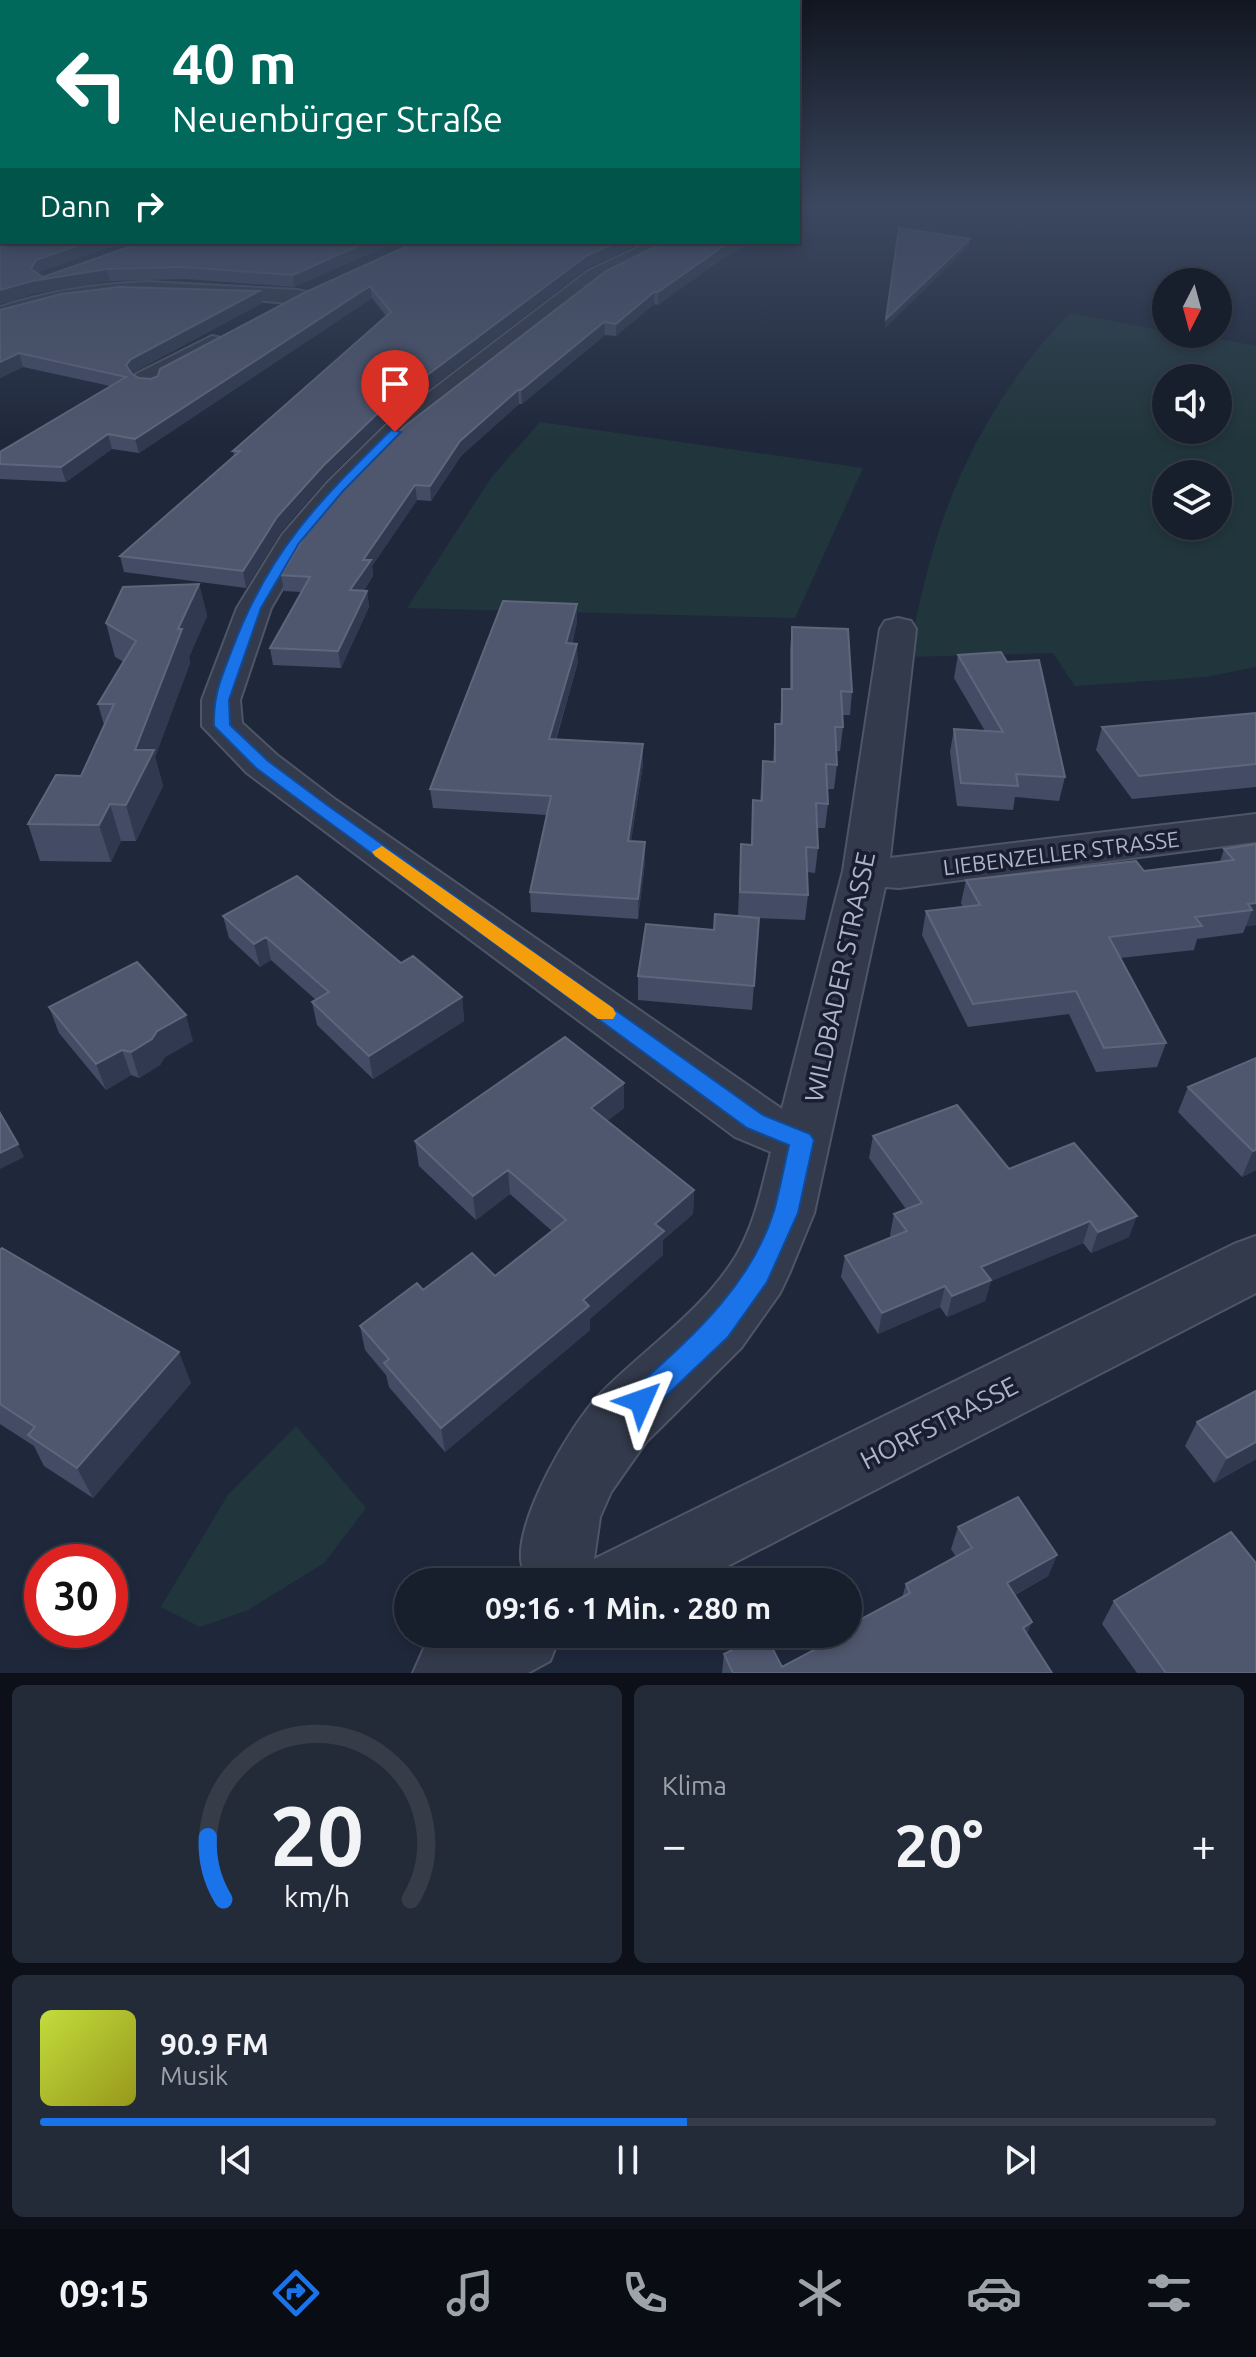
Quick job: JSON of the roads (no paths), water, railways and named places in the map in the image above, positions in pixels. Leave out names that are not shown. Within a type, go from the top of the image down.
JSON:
[{"type":"street","points":[[0,298],[37,284]]},
{"type":"street","points":[[586,284],[395,432],[338,489],[293,542],[254,608],[221,700],[222,726],[262,764],[321,809],[755,1122],[802,1140]]},
{"type":"street","points":[[256,319],[325,285]]},
{"type":"street","points":[[0,314],[43,299],[143,288],[298,297]]},
{"type":"street","points":[[149,383],[145,379],[228,334]]},
{"type":"street","name":"WILDBADER STRASSE","points":[[560,1568],[557,1558],[565,1514],[587,1468],[622,1419],[719,1328],[758,1274],[785,1213],[866,871],[898,629]]},
{"type":"street","name":"LIEBENZELLER STRASSE","points":[[866,871],[899,873],[1256,828]]},
{"type":"street","name":"HORFSTRASSE","points":[[649,1568],[1256,1263]]},
{"type":"street","points":[[452,1673],[498,1648]]}]
